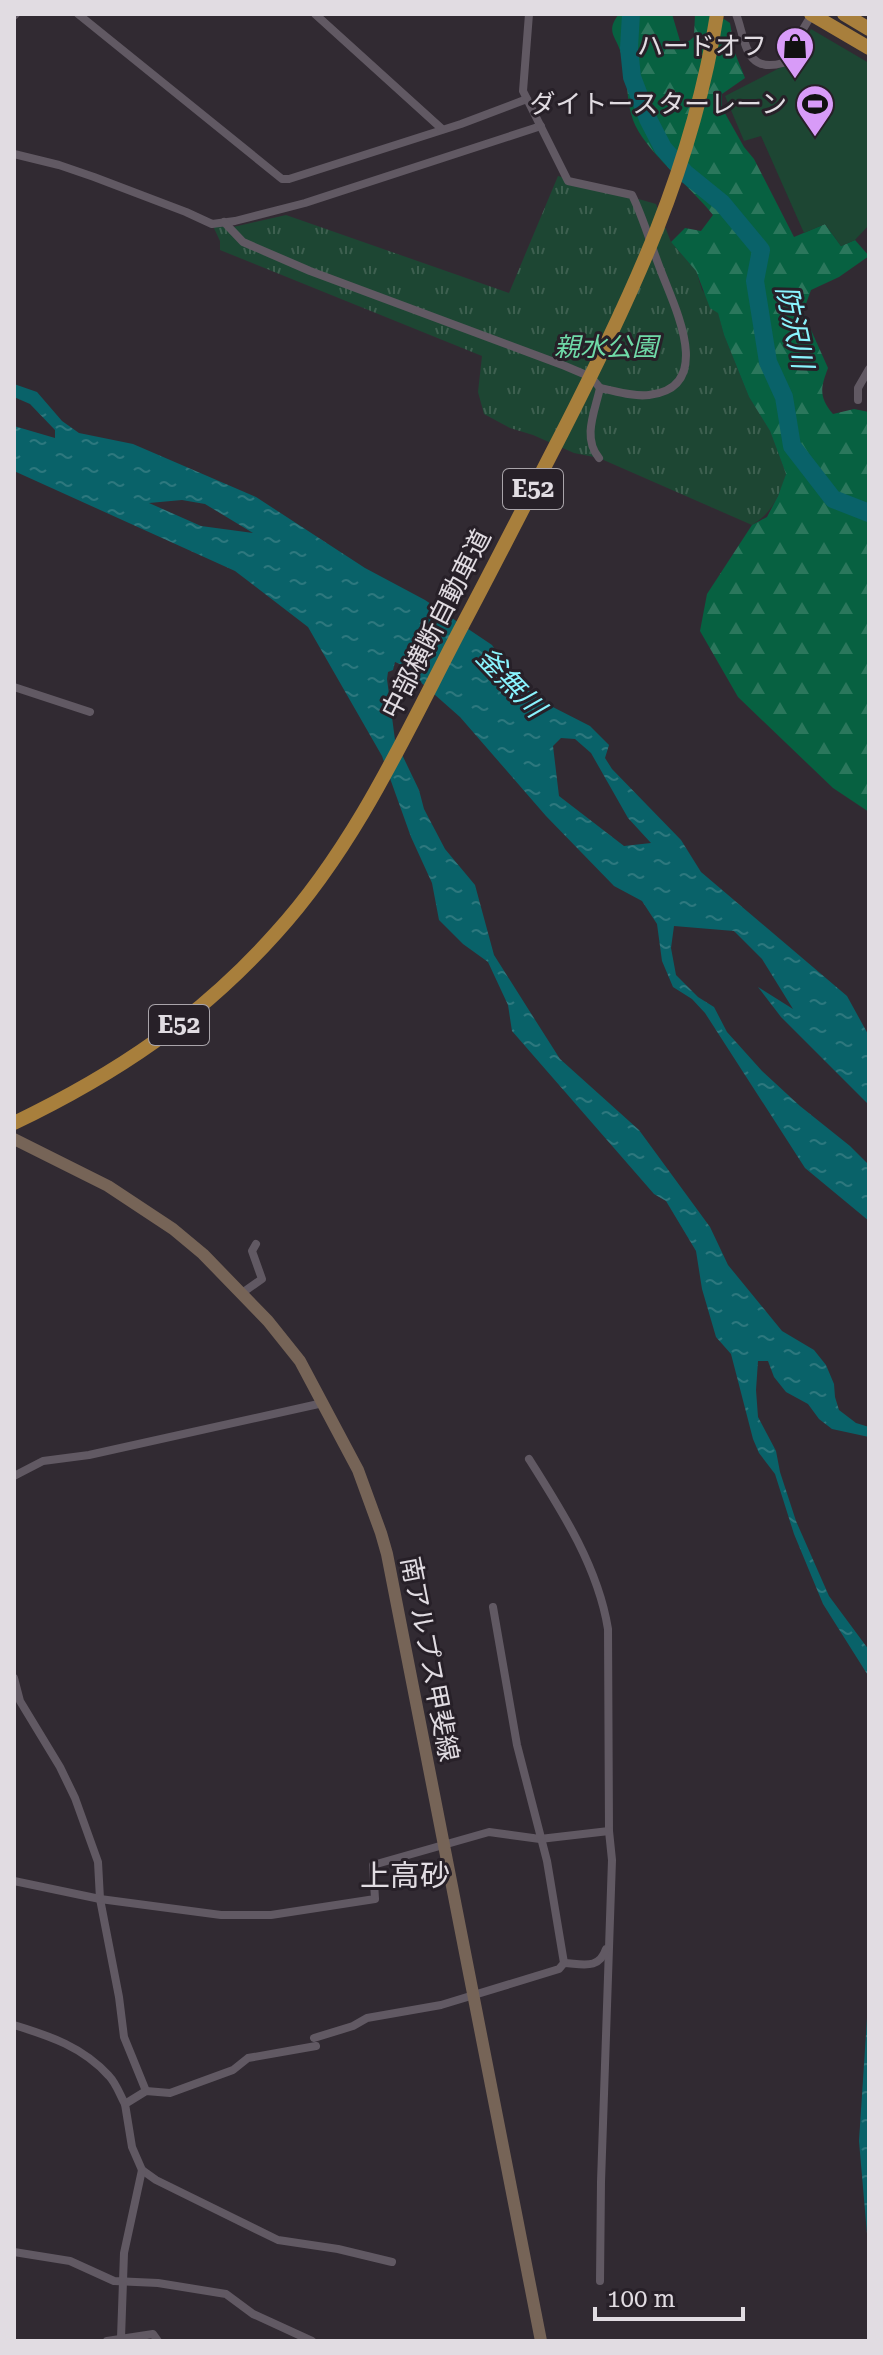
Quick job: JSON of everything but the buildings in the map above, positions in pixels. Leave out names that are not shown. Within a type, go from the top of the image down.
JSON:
[{"type":"highway","name":"中部横断自動車道","points":[[14,1123],[64,1099],[123,1064],[198,1010],[237,975],[278,931],[350,835],[379,786],[619,318],[665,213],[683,158],[699,105],[717,14]]},
{"type":"highway","points":[[812,14],[869,48]]},
{"type":"highway","points":[[844,14],[869,29]]},
{"type":"main road","name":"南アルプス甲斐線","points":[[14,1139],[108,1186],[173,1229],[203,1254],[268,1321],[300,1361],[358,1470],[381,1533],[541,2341]]},
{"type":"street","points":[[78,14],[282,179],[527,99]]},
{"type":"street","points":[[315,14],[442,129]]},
{"type":"street","points":[[224,222],[243,242],[310,271],[565,366],[591,377],[600,388],[639,396],[662,393],[676,384],[683,374],[687,350],[678,310],[632,195],[568,181],[523,91],[529,14]]},
{"type":"street","points":[[736,14],[747,53],[756,62],[769,67],[783,63],[812,14]]},
{"type":"street","points":[[14,154],[94,177],[212,224],[305,203],[541,126]]},
{"type":"street","points":[[858,400],[858,388],[869,369]]},
{"type":"street","points":[[599,458],[592,450],[589,438],[600,388]]},
{"type":"street","points":[[14,687],[90,712]]},
{"type":"street","points":[[242,1293],[262,1279],[252,1251],[256,1244]]},
{"type":"street","points":[[14,1476],[43,1461],[89,1455],[323,1403]]},
{"type":"street","points":[[529,1459],[582,1549],[606,1615],[609,1645],[609,1831],[612,1860],[600,2281]]},
{"type":"street","points":[[125,2104],[146,2091],[170,2093],[233,2070],[248,2058],[315,2042],[367,2018],[441,2005],[559,1969],[564,1963],[547,1861],[517,1745],[493,1607]]},
{"type":"street","points":[[14,1678],[20,1701],[75,1798],[98,1862],[100,1899],[124,2037],[146,2091]]},
{"type":"street","points":[[14,1881],[100,1899],[221,1915],[271,1915],[375,1899],[373,1865],[489,1832],[540,1839],[609,1831]]},
{"type":"street","points":[[564,1963],[595,1964],[601,1961],[606,1951],[608,1913],[611,1909]]},
{"type":"street","points":[[14,2025],[50,2036],[80,2050],[111,2077],[125,2104],[132,2147],[142,2170],[156,2180],[278,2240],[338,2249],[392,2262]]},
{"type":"street","points":[[121,2338],[124,2253],[142,2170]]},
{"type":"street","points":[[14,2252],[70,2261],[114,2281],[158,2283],[226,2294],[253,2314],[312,2341]]},
{"type":"street","points":[[107,2341],[153,2334],[158,2341]]},
{"type":"green space","points":[[619,14],[672,14],[680,41],[689,41],[694,37],[695,14],[716,14],[730,23],[735,53],[745,78],[722,94],[722,108],[754,159],[794,237],[825,224],[841,246],[855,240],[869,256],[839,277],[811,290],[803,312],[828,368],[822,391],[828,408],[833,414],[854,409],[869,412],[869,812],[833,788],[738,697],[700,631],[707,594],[752,525],[767,517],[786,474],[770,431],[749,397],[718,313],[710,308],[696,271],[671,242],[685,228],[701,231],[713,215],[657,156],[638,131],[629,104],[623,61],[612,30]]},
{"type":"green space","name":"ダイトースターレーン","points":[[811,29],[869,63],[869,225],[855,240],[841,246],[825,224],[804,233],[761,136],[744,141],[725,96],[795,60]]},
{"type":"green space","name":"親水公園","points":[[558,176],[656,204],[671,242],[696,271],[702,290],[718,312],[749,397],[770,431],[786,474],[774,503],[752,525],[599,458],[574,453],[510,428],[484,414],[478,392],[482,356],[220,250],[220,241],[212,224],[229,228],[286,215],[509,293]]},
{"type":"water","name":"釜無川","points":[[14,384],[37,392],[62,421],[79,433],[133,444],[256,497],[365,568],[425,600],[492,645],[513,677],[543,702],[590,726],[609,745],[605,758],[612,769],[681,840],[701,872],[847,996],[869,1036],[869,1105],[781,1017],[758,987],[793,1009],[762,959],[734,931],[674,926],[671,948],[676,975],[698,997],[714,1007],[727,1032],[762,1071],[869,1165],[869,1221],[805,1168],[705,1013],[692,999],[673,987],[662,961],[657,924],[642,901],[614,886],[546,816],[460,717],[395,662],[387,679],[395,740],[419,790],[424,809],[445,849],[475,885],[494,955],[560,1059],[639,1130],[710,1227],[728,1265],[782,1331],[814,1350],[826,1365],[834,1384],[839,1410],[856,1423],[869,1427],[869,1437],[832,1429],[819,1419],[808,1404],[786,1392],[774,1377],[768,1361],[758,1361],[758,1417],[776,1451],[796,1521],[829,1596],[869,1650],[869,1677],[823,1604],[794,1534],[775,1474],[753,1439],[731,1354],[716,1337],[702,1289],[696,1251],[666,1201],[654,1194],[512,1031],[508,1005],[488,962],[463,944],[439,920],[432,883],[411,837],[382,756],[308,627],[235,571],[14,471],[14,426],[55,438],[55,430],[30,404],[14,397]],"holes":[[[182,500],[205,504],[253,533],[201,526],[149,503]],[[561,738],[575,739],[591,753],[628,818],[651,843],[624,846],[559,796],[553,746]]]},
{"type":"water","points":[[869,1988],[869,2257],[859,2141]]},
{"type":"waterway","name":"防沢川","points":[[631,14],[629,48],[632,77],[663,148],[685,173],[722,203],[761,250],[755,281],[768,362],[784,397],[792,446],[833,499],[869,513]]},
{"type":"place","name":"ハードオフ","points":[[795,80]]},
{"type":"place","name":"ダイトースターレーン","points":[[815,138]]},
{"type":"district","name":"上高砂","points":[[405,1876]]}]
